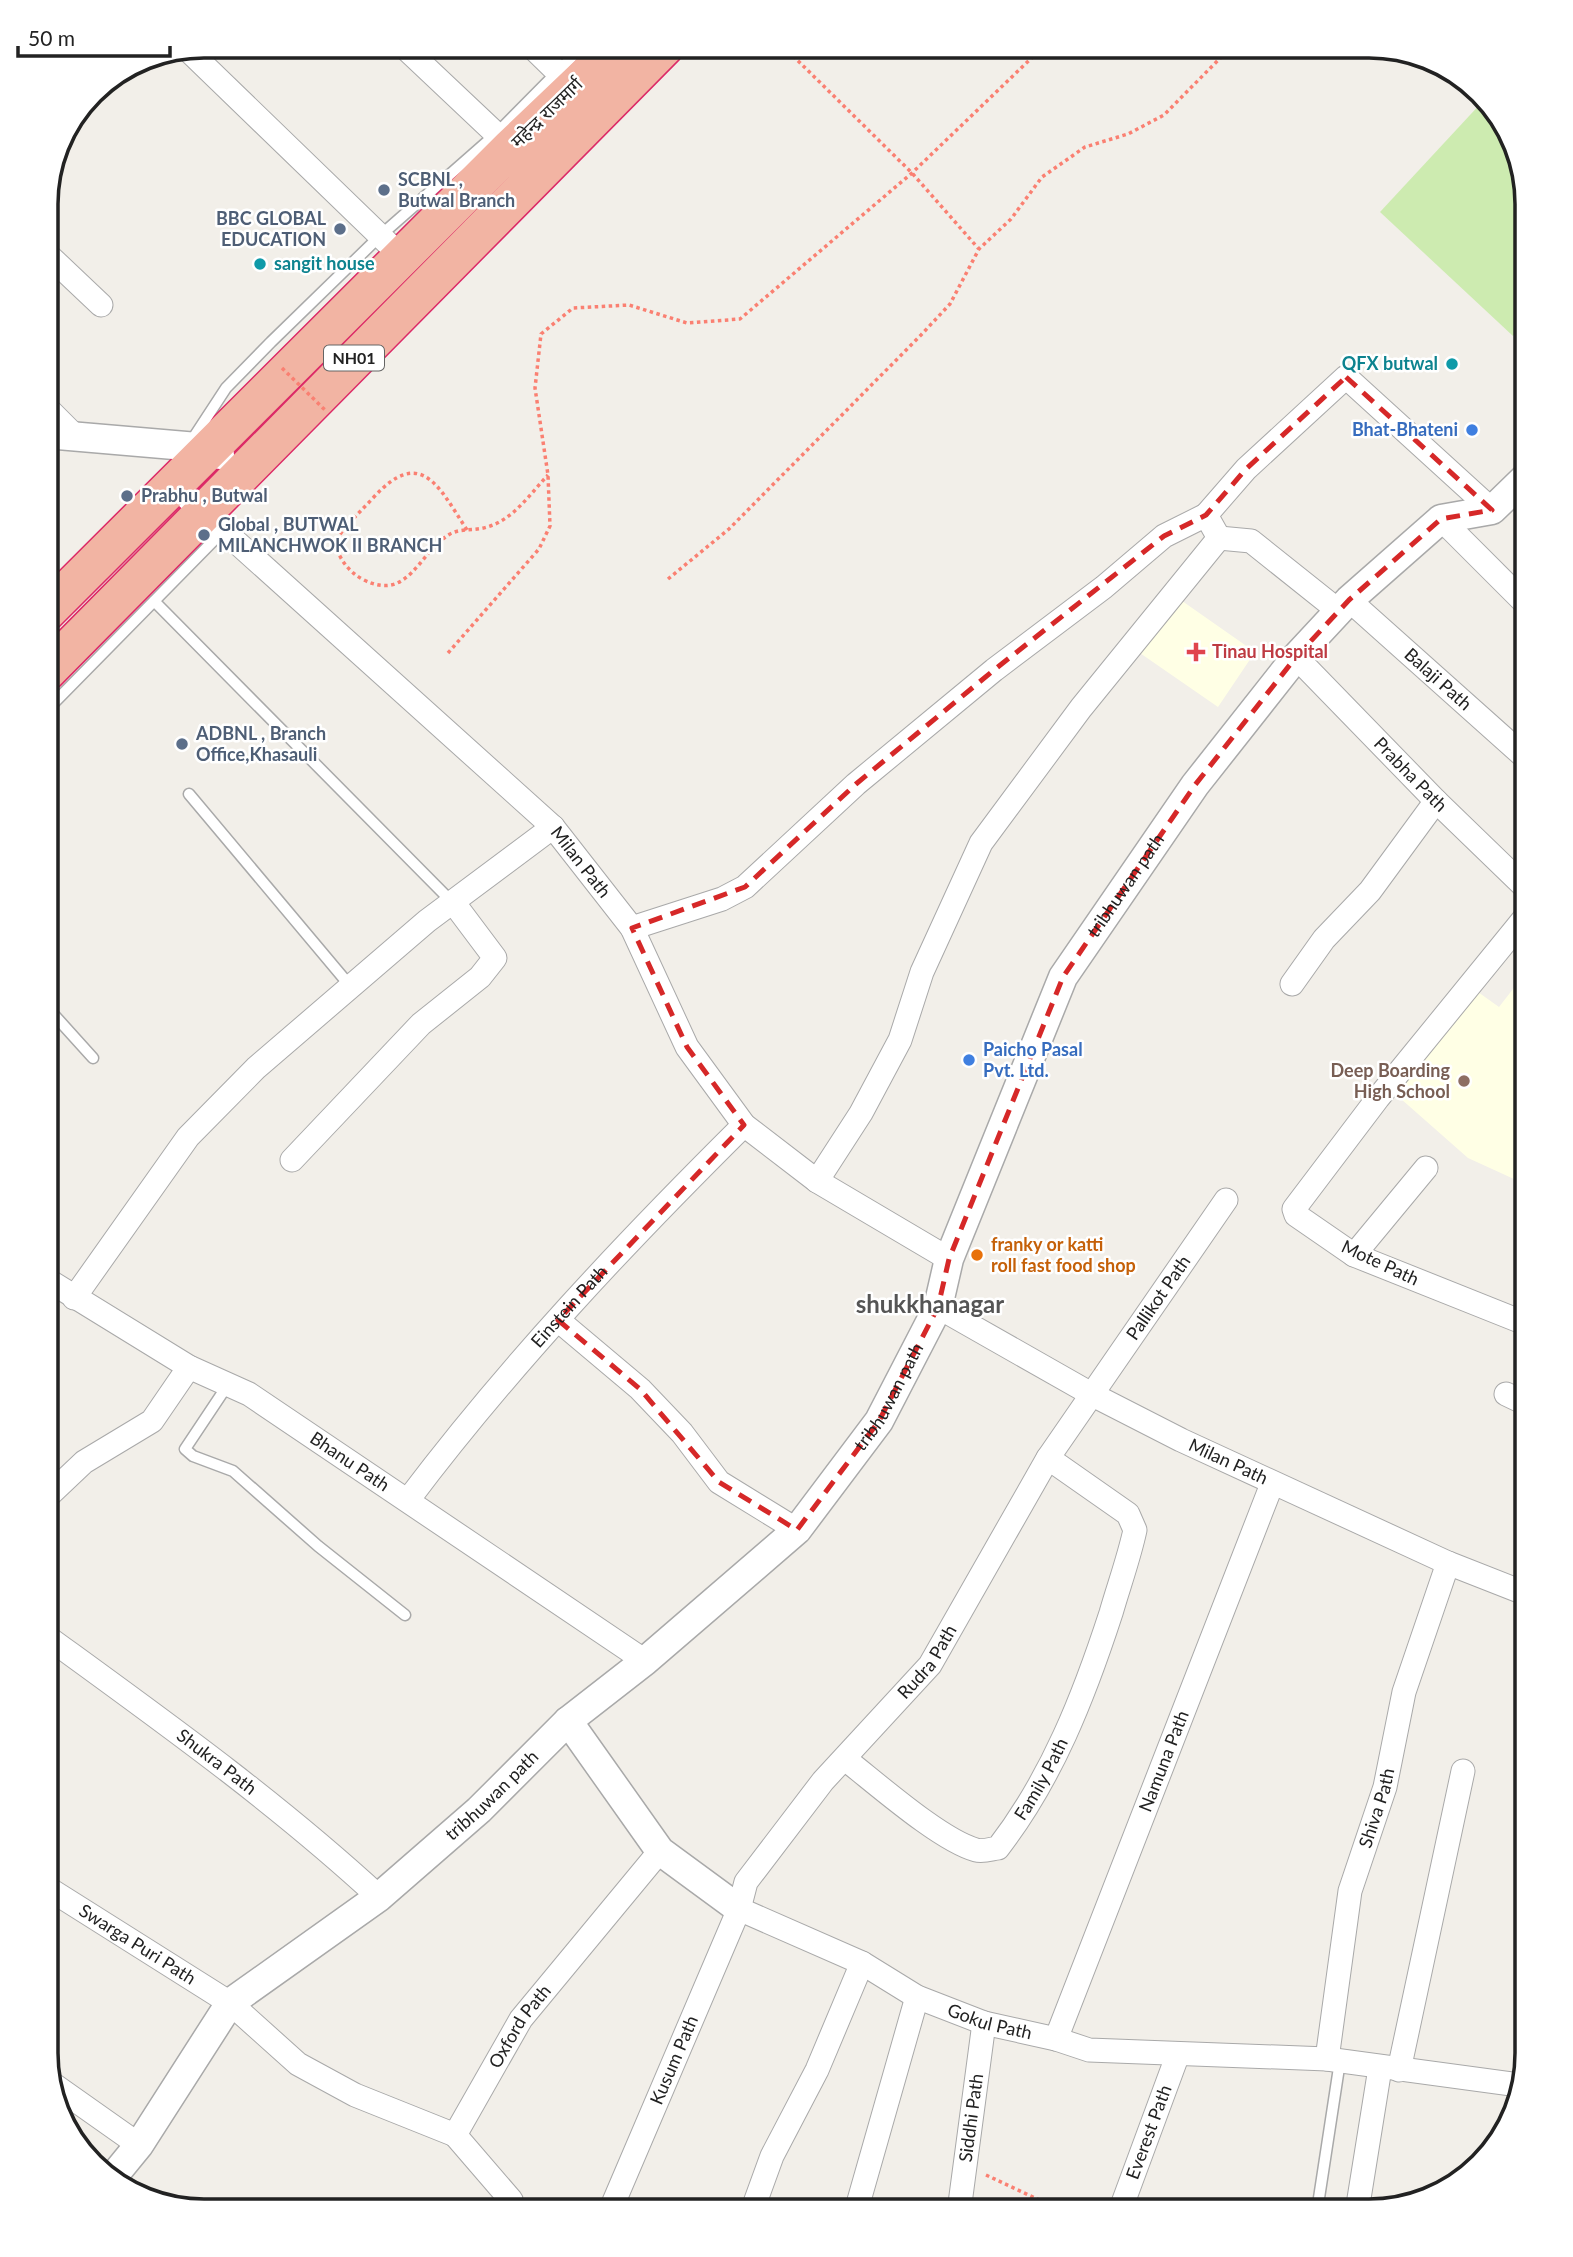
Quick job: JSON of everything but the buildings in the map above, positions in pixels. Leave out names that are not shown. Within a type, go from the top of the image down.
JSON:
[{"type":"highway","name":"महेन्द्र राजमार्ग","points":[[188,459],[391,246],[566,79],[599,58]]},
{"type":"highway","name":"NH01","points":[[58,661],[214,519],[242,471],[653,58]]},
{"type":"highway","name":"NH01","points":[[58,599],[188,459]]},
{"type":"street","points":[[196,58],[391,246]]},
{"type":"street","points":[[416,58],[503,141]]},
{"type":"street","points":[[544,58],[566,79]]},
{"type":"street","points":[[58,264],[101,305]]},
{"type":"street","points":[[632,928],[722,899],[745,887],[856,784],[994,670],[1104,587],[1164,536],[1206,515],[1246,469],[1346,377],[1492,510]]},
{"type":"street","points":[[58,419],[75,436]]},
{"type":"street","points":[[58,435],[75,436],[242,471]]},
{"type":"street","name":"Milan Path","points":[[188,459],[214,519],[553,827],[632,928],[687,1047],[744,1125],[817,1181],[948,1259]]},
{"type":"street","points":[[1441,519],[1492,510],[1515,488]]},
{"type":"street","points":[[817,1181],[861,1112],[900,1040],[922,972],[981,843],[1081,708],[1219,538],[1212,530],[1206,515]]},
{"type":"street","points":[[1441,519],[1515,592]]},
{"type":"street","name":"tribhuwan path","points":[[118,2171],[139,2145],[230,2003],[379,1897],[479,1810],[568,1721],[645,1661],[797,1530],[879,1421],[938,1307],[948,1259],[1063,976],[1195,785],[1296,657],[1345,606],[1441,519]]},
{"type":"street","name":"Balaji Path","points":[[1219,538],[1251,541],[1345,606],[1515,748]]},
{"type":"street","name":"Prabha Path","points":[[1296,657],[1436,801],[1515,877]]},
{"type":"street","points":[[1292,984],[1324,939],[1370,891],[1436,801]]},
{"type":"street","points":[[74,1298],[188,1137],[256,1068],[453,902],[553,827]]},
{"type":"street","points":[[292,1160],[421,1024],[480,977],[495,958],[453,902]]},
{"type":"street","name":"Mote Path","points":[[1515,931],[1378,1098],[1294,1209],[1296,1215],[1354,1255],[1515,1319]]},
{"type":"street","name":"Einstein Path","points":[[408,1500],[464,1424],[558,1320],[744,1125]]},
{"type":"street","points":[[1354,1255],[1426,1168]]},
{"type":"street","name":"Pallikot Path","points":[[1093,1395],[1226,1200]]},
{"type":"street","name":"Bhanu Path","points":[[58,1287],[189,1367],[230,1383],[645,1661]]},
{"type":"street","name":"Milan Path","points":[[938,1307],[1093,1395],[1272,1484],[1382,1530],[1448,1563],[1515,1589]]},
{"type":"street","points":[[558,1320],[640,1389],[682,1433],[719,1482],[797,1530]]},
{"type":"street","points":[[58,1487],[84,1462],[152,1421],[189,1367]]},
{"type":"street","points":[[1506,1394],[1515,1398]]},
{"type":"street","name":"Rudra Path","points":[[739,1909],[746,1882],[823,1781],[930,1665],[1048,1458],[1093,1395]]},
{"type":"street","name":"Family Path","points":[[845,1759],[901,1804],[956,1841],[978,1851],[998,1848],[1045,1780],[1096,1659],[1135,1530],[1128,1514],[1048,1458]]},
{"type":"street","name":"Namuna Path","points":[[1056,2039],[1272,1484]]},
{"type":"street","name":"Shiva Path","points":[[1333,2060],[1350,1891],[1385,1787],[1404,1692],[1448,1563]]},
{"type":"street","name":"Shukra Path","points":[[58,1645],[319,1841],[379,1897]]},
{"type":"street","name":"Gokul Path","points":[[568,1721],[660,1851],[739,1909],[862,1963],[917,1997],[984,2023],[1056,2039],[1089,2050],[1333,2060],[1512,2084]]},
{"type":"street","points":[[1360,2199],[1463,1771]]},
{"type":"street","name":"Oxford Path","points":[[455,2135],[521,2019],[660,1851]]},
{"type":"street","name":"Swarga Puri Path","points":[[58,1894],[230,2003],[298,2064],[355,2095],[455,2135]]},
{"type":"street","name":"Kusum Path","points":[[619,2199],[739,1909]]},
{"type":"street","points":[[756,2199],[772,2156],[817,2070],[862,1963]]},
{"type":"street","points":[[859,2199],[917,1997]]},
{"type":"street","name":"Siddhi Path","points":[[960,2199],[984,2023]]},
{"type":"street","name":"Everest Path","points":[[1124,2199],[1178,2054]]},
{"type":"street","points":[[63,2091],[139,2145]]},
{"type":"street","points":[[455,2135],[511,2199]]},
{"type":"lane","points":[[566,79],[577,58]]},
{"type":"lane","points":[[58,699],[154,601],[214,519]]},
{"type":"lane","points":[[154,601],[453,902]]},
{"type":"lane","points":[[189,794],[351,987]]},
{"type":"lane","points":[[58,1019],[93,1058]]},
{"type":"lane","points":[[230,1383],[185,1449],[192,1456],[233,1471],[309,1538],[405,1615]]},
{"type":"lane","points":[[1318,2199],[1333,2060]]},
{"type":"path","points":[[795,58],[912,173],[979,248]]},
{"type":"path","points":[[448,653],[539,549],[550,526],[548,475],[535,388],[541,334],[573,308],[629,305],[687,323],[740,319],[912,173],[1032,58]]},
{"type":"path","points":[[667,579],[729,529],[929,327],[950,304],[979,248],[1011,219],[1042,177],[1085,147],[1128,134],[1164,115],[1221,58]]},
{"type":"path","points":[[282,368],[325,410]]},
{"type":"path","points":[[467,530],[432,481],[415,472],[404,473],[390,479],[344,528],[334,543],[340,561],[360,578],[379,587],[394,585],[407,578],[436,544],[453,532],[486,528],[507,519],[548,475]]},
{"type":"path","points":[[964,2165],[1037,2199]]},
{"type":"highlighted area","points":[[1346,377],[1492,510],[1441,519],[1349,600],[1296,657],[1195,785],[1063,977],[949,1259],[938,1307],[879,1421],[797,1530],[719,1482],[640,1389],[558,1320],[744,1125],[687,1047],[632,928],[745,887],[856,784],[994,670],[1164,536],[1206,515],[1246,469]]},
{"type":"shaded area","name":"Tinau Hospital","points":[[1175,596],[1255,652],[1218,707],[1137,651]]},
{"type":"shaded area","name":"Deep Boarding High School","points":[[1515,986],[1515,1180],[1468,1158],[1392,1091],[1478,992],[1499,1007]]},
{"type":"green space","points":[[1478,106],[1496,131],[1504,148],[1514,184],[1513,336],[1380,212]]},
{"type":"place","name":"SCBNL , Butwal Branch","points":[[384,190]]},
{"type":"place","name":"BBC GLOBAL EDUCATION","points":[[340,229]]},
{"type":"place","name":"sangit house","points":[[260,264]]},
{"type":"place","name":"QFX butwal","points":[[1452,364]]},
{"type":"place","name":"Bhat-Bhateni","points":[[1472,430]]},
{"type":"place","name":"Prabhu , Butwal","points":[[127,496]]},
{"type":"place","name":"Global , BUTWAL MILANCHWOK II BRANCH","points":[[204,535]]},
{"type":"place","name":"Tinau Hospital","points":[[1196,652]]},
{"type":"place","name":"ADBNL , Branch Office,Khasauli","points":[[182,744]]},
{"type":"place","name":"Paicho Pasal Pvt. Ltd.","points":[[969,1060]]},
{"type":"place","name":"Deep Boarding High School","points":[[1464,1081]]},
{"type":"place","name":"franky or katti roll fast food shop","points":[[977,1255]]},
{"type":"district","name":"shukkhanagar","points":[[930,1305]]}]
